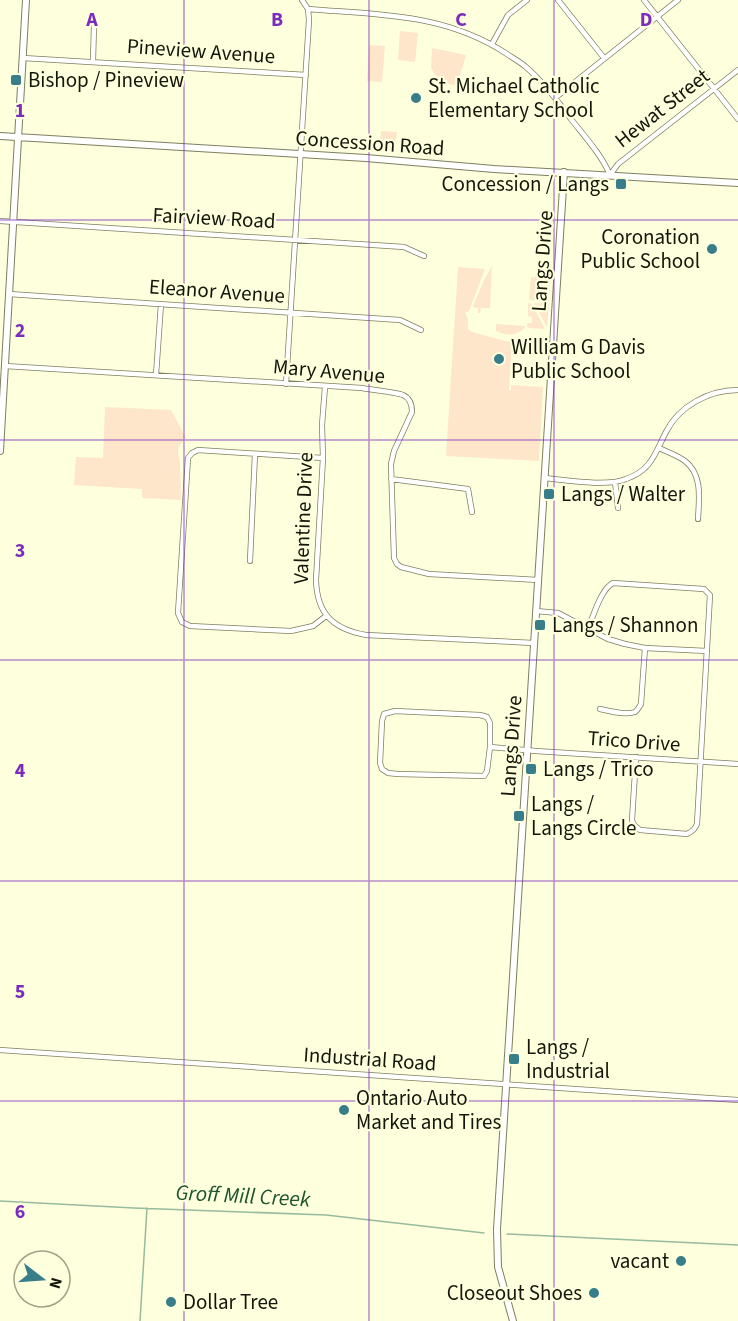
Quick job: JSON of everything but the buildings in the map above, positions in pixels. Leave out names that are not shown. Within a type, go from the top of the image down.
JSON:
[{"type":"main road","points":[[0,451],[26,0]]},
{"type":"main road","name":"Concession Road","points":[[0,136],[738,183]]},
{"type":"main road","name":"Langs Drive","points":[[513,1321],[498,1267],[497,1229],[564,172]]},
{"type":"street","points":[[286,384],[309,20],[308,9],[302,0]]},
{"type":"street","points":[[492,44],[508,15],[527,0]]},
{"type":"street","points":[[558,0],[604,58]]},
{"type":"street","points":[[644,0],[738,119]]},
{"type":"street","points":[[555,98],[678,0]]},
{"type":"street","points":[[308,9],[415,18],[460,30],[492,44],[525,66],[555,98],[604,161],[610,175]]},
{"type":"street","points":[[93,61],[94,25]]},
{"type":"street","name":"Pineview Avenue","points":[[23,58],[306,75]]},
{"type":"street","name":"Hewat Street","points":[[610,175],[618,164],[738,70]]},
{"type":"street","name":"Fairview Road","points":[[0,221],[404,247],[424,256]]},
{"type":"street","name":"Eleanor Avenue","points":[[9,294],[400,320],[421,330]]},
{"type":"street","points":[[156,375],[161,304]]},
{"type":"street","name":"Mary Avenue","points":[[5,366],[372,390],[403,395],[409,400],[412,412],[394,451],[391,464],[394,558],[397,564],[429,574],[538,580]]},
{"type":"street","name":"Valentine Drive","points":[[325,387],[316,580],[317,598],[326,616]]},
{"type":"street","points":[[544,478],[615,482],[625,480],[636,475],[651,462],[671,424],[688,406],[713,394],[738,390]]},
{"type":"street","points":[[659,448],[684,460],[693,468],[699,481],[698,519]]},
{"type":"street","points":[[323,458],[198,450],[192,453],[188,458],[179,617],[182,622],[190,626],[291,631],[313,626],[326,616],[343,629],[366,635],[534,643]]},
{"type":"street","points":[[250,561],[255,454]]},
{"type":"street","points":[[391,479],[468,489],[472,512]]},
{"type":"street","points":[[615,482],[618,508]]},
{"type":"street","points":[[588,628],[609,584],[704,589],[710,593],[695,829],[687,834],[640,831],[633,825],[636,758]]},
{"type":"street","points":[[536,610],[558,614],[616,642],[645,648],[707,651]]},
{"type":"street","points":[[600,709],[610,712],[632,713],[637,711],[641,704],[645,648]]},
{"type":"street","points":[[394,711],[487,717],[490,723],[490,747],[487,771],[484,776],[388,773],[382,769],[380,763],[382,721],[384,714],[394,711]]},
{"type":"street","name":"Trico Drive","points":[[490,747],[738,764]]},
{"type":"street","name":"Industrial Road","points":[[0,1050],[738,1100]]},
{"type":"shaded area","points":[[400,31],[418,33],[415,62],[398,60]]},
{"type":"shaded area","points":[[369,45],[385,46],[382,82],[367,81]]},
{"type":"shaded area","points":[[432,48],[466,55],[457,86],[439,81],[431,68]]},
{"type":"shaded area","points":[[381,131],[397,132],[395,151],[379,150]]},
{"type":"shaded area","points":[[492,266],[490,308],[481,308],[478,313],[478,308],[473,306]]},
{"type":"shaded area","points":[[458,267],[485,269],[469,311],[465,313],[468,319],[468,329],[505,341],[512,341],[509,390],[511,390],[511,385],[543,387],[539,461],[446,456]]},
{"type":"shaded area","points":[[537,275],[550,277],[549,302],[529,299],[531,277],[534,278]]},
{"type":"shaded area","points":[[528,303],[532,304],[545,329],[527,326],[527,323],[532,323],[532,317],[528,316]]},
{"type":"shaded area","points":[[534,303],[549,304],[547,327]]},
{"type":"shaded area","points":[[496,324],[525,326],[517,333],[507,334],[496,331]]},
{"type":"shaded area","points":[[105,407],[171,410],[186,438],[179,446],[178,452],[181,500],[142,498],[142,489],[74,485],[76,457],[103,458]]},
{"type":"waterway","name":"Groff Mill Creek","points":[[0,1201],[326,1215],[484,1233]]},
{"type":"waterway","points":[[140,1321],[147,1208]]},
{"type":"waterway","name":"Groff Mill Creek","points":[[507,1234],[738,1245]]},
{"type":"place","name":"Bishop / Pineview","points":[[16,80]]},
{"type":"place","name":"St. Michael Catholic Elementary School","points":[[416,98]]},
{"type":"place","name":"Concession / Langs","points":[[621,184]]},
{"type":"place","name":"Coronation Public School","points":[[712,249]]},
{"type":"place","name":"William G Davis Public School","points":[[499,359]]},
{"type":"place","name":"Langs / Walter","points":[[549,494]]},
{"type":"place","name":"Langs / Shannon","points":[[540,625]]},
{"type":"place","name":"Langs / Trico","points":[[531,769]]},
{"type":"place","name":"Langs / Langs Circle","points":[[519,816]]},
{"type":"place","name":"Langs / Industrial","points":[[514,1059]]},
{"type":"place","name":"Ontario Auto Market and Tires","points":[[344,1110]]},
{"type":"place","name":"vacant","points":[[681,1261]]},
{"type":"place","name":"Closeout Shoes","points":[[594,1293]]},
{"type":"place","name":"Dollar Tree","points":[[171,1302]]}]
